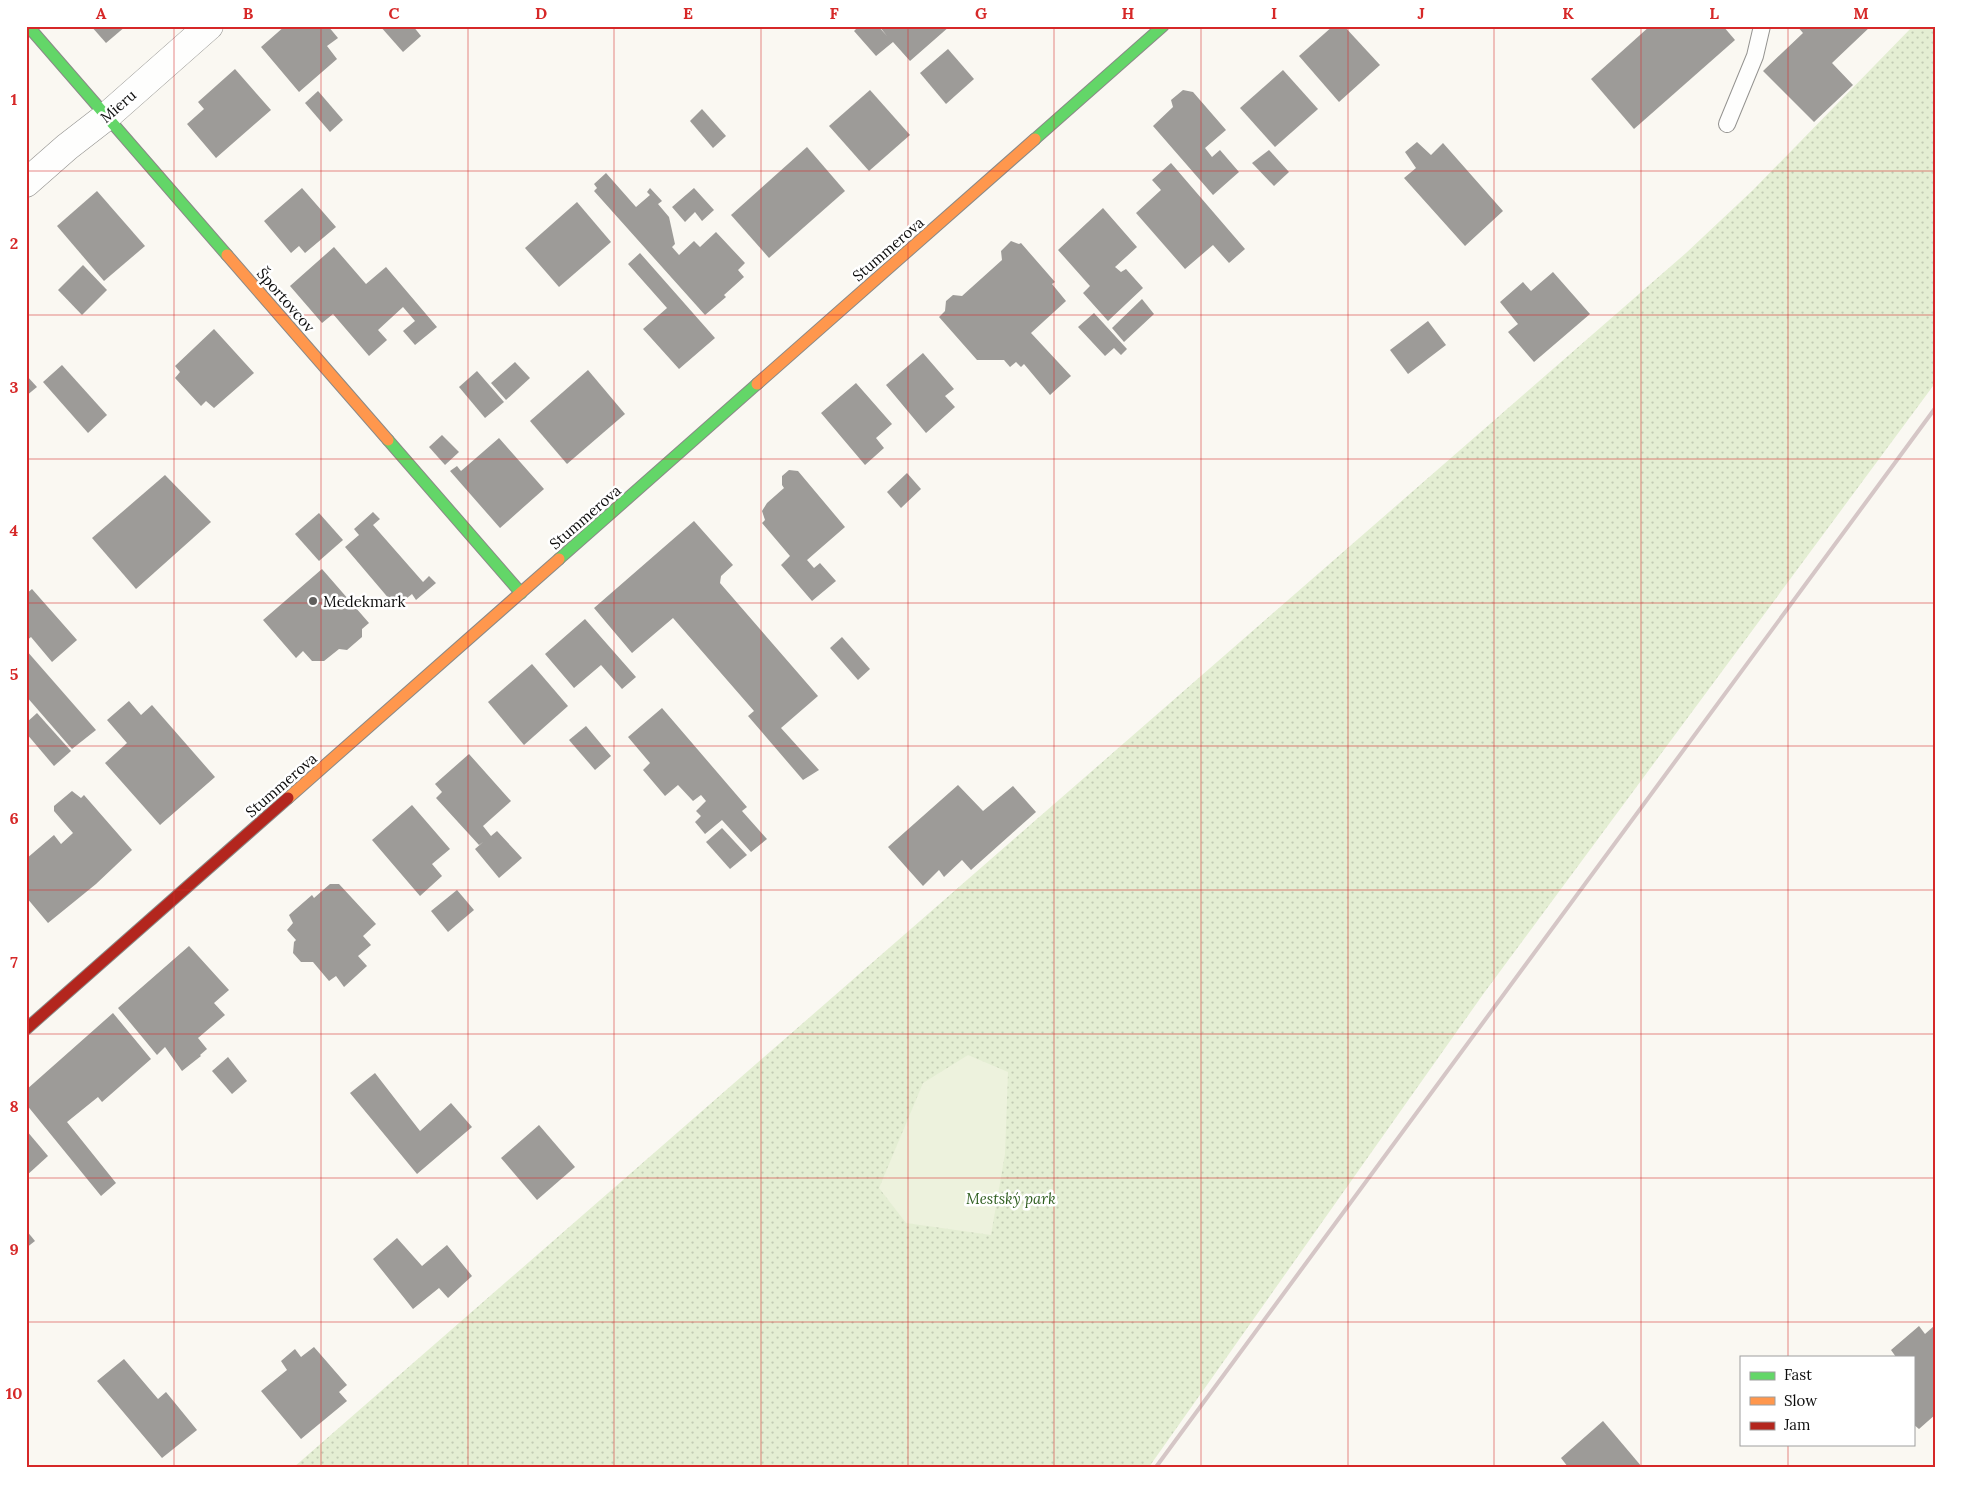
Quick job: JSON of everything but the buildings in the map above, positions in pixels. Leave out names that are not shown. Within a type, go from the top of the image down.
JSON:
[{"type":"street","name":"Športovcov","points":[[28,26],[521,593]]},
{"type":"street","name":"Mieru","points":[[26,183],[209,26]]},
{"type":"street","name":"Stummerova","points":[[26,1029],[1163,26]]},
{"type":"lane","points":[[1727,124],[1755,56],[1762,26]]},
{"type":"green space","name":"Mestský park","points":[[1913,26],[1936,26],[1936,382],[1484,993],[1149,1467],[294,1467],[1686,253],[1753,190]]},
{"type":"green space","points":[[968,1055],[1008,1072],[1005,1154],[991,1235],[906,1223],[879,1188],[923,1083]]},
{"type":"railway","points":[[1156,1467],[1936,407]]},
{"type":"traffic: fast","points":[[28,26],[227,255]]},
{"type":"traffic: fast","points":[[1035,139],[1163,26]]},
{"type":"traffic: fast","points":[[559,559],[757,384]]},
{"type":"traffic: fast","points":[[388,440],[521,593]]},
{"type":"traffic: slow","points":[[757,384],[1035,139]]},
{"type":"traffic: slow","points":[[227,255],[388,440]]},
{"type":"traffic: slow","points":[[288,798],[559,559]]},
{"type":"traffic: jam","points":[[26,1029],[288,798]]},
{"type":"place","name":"Medekmark","points":[[313,601]]}]
